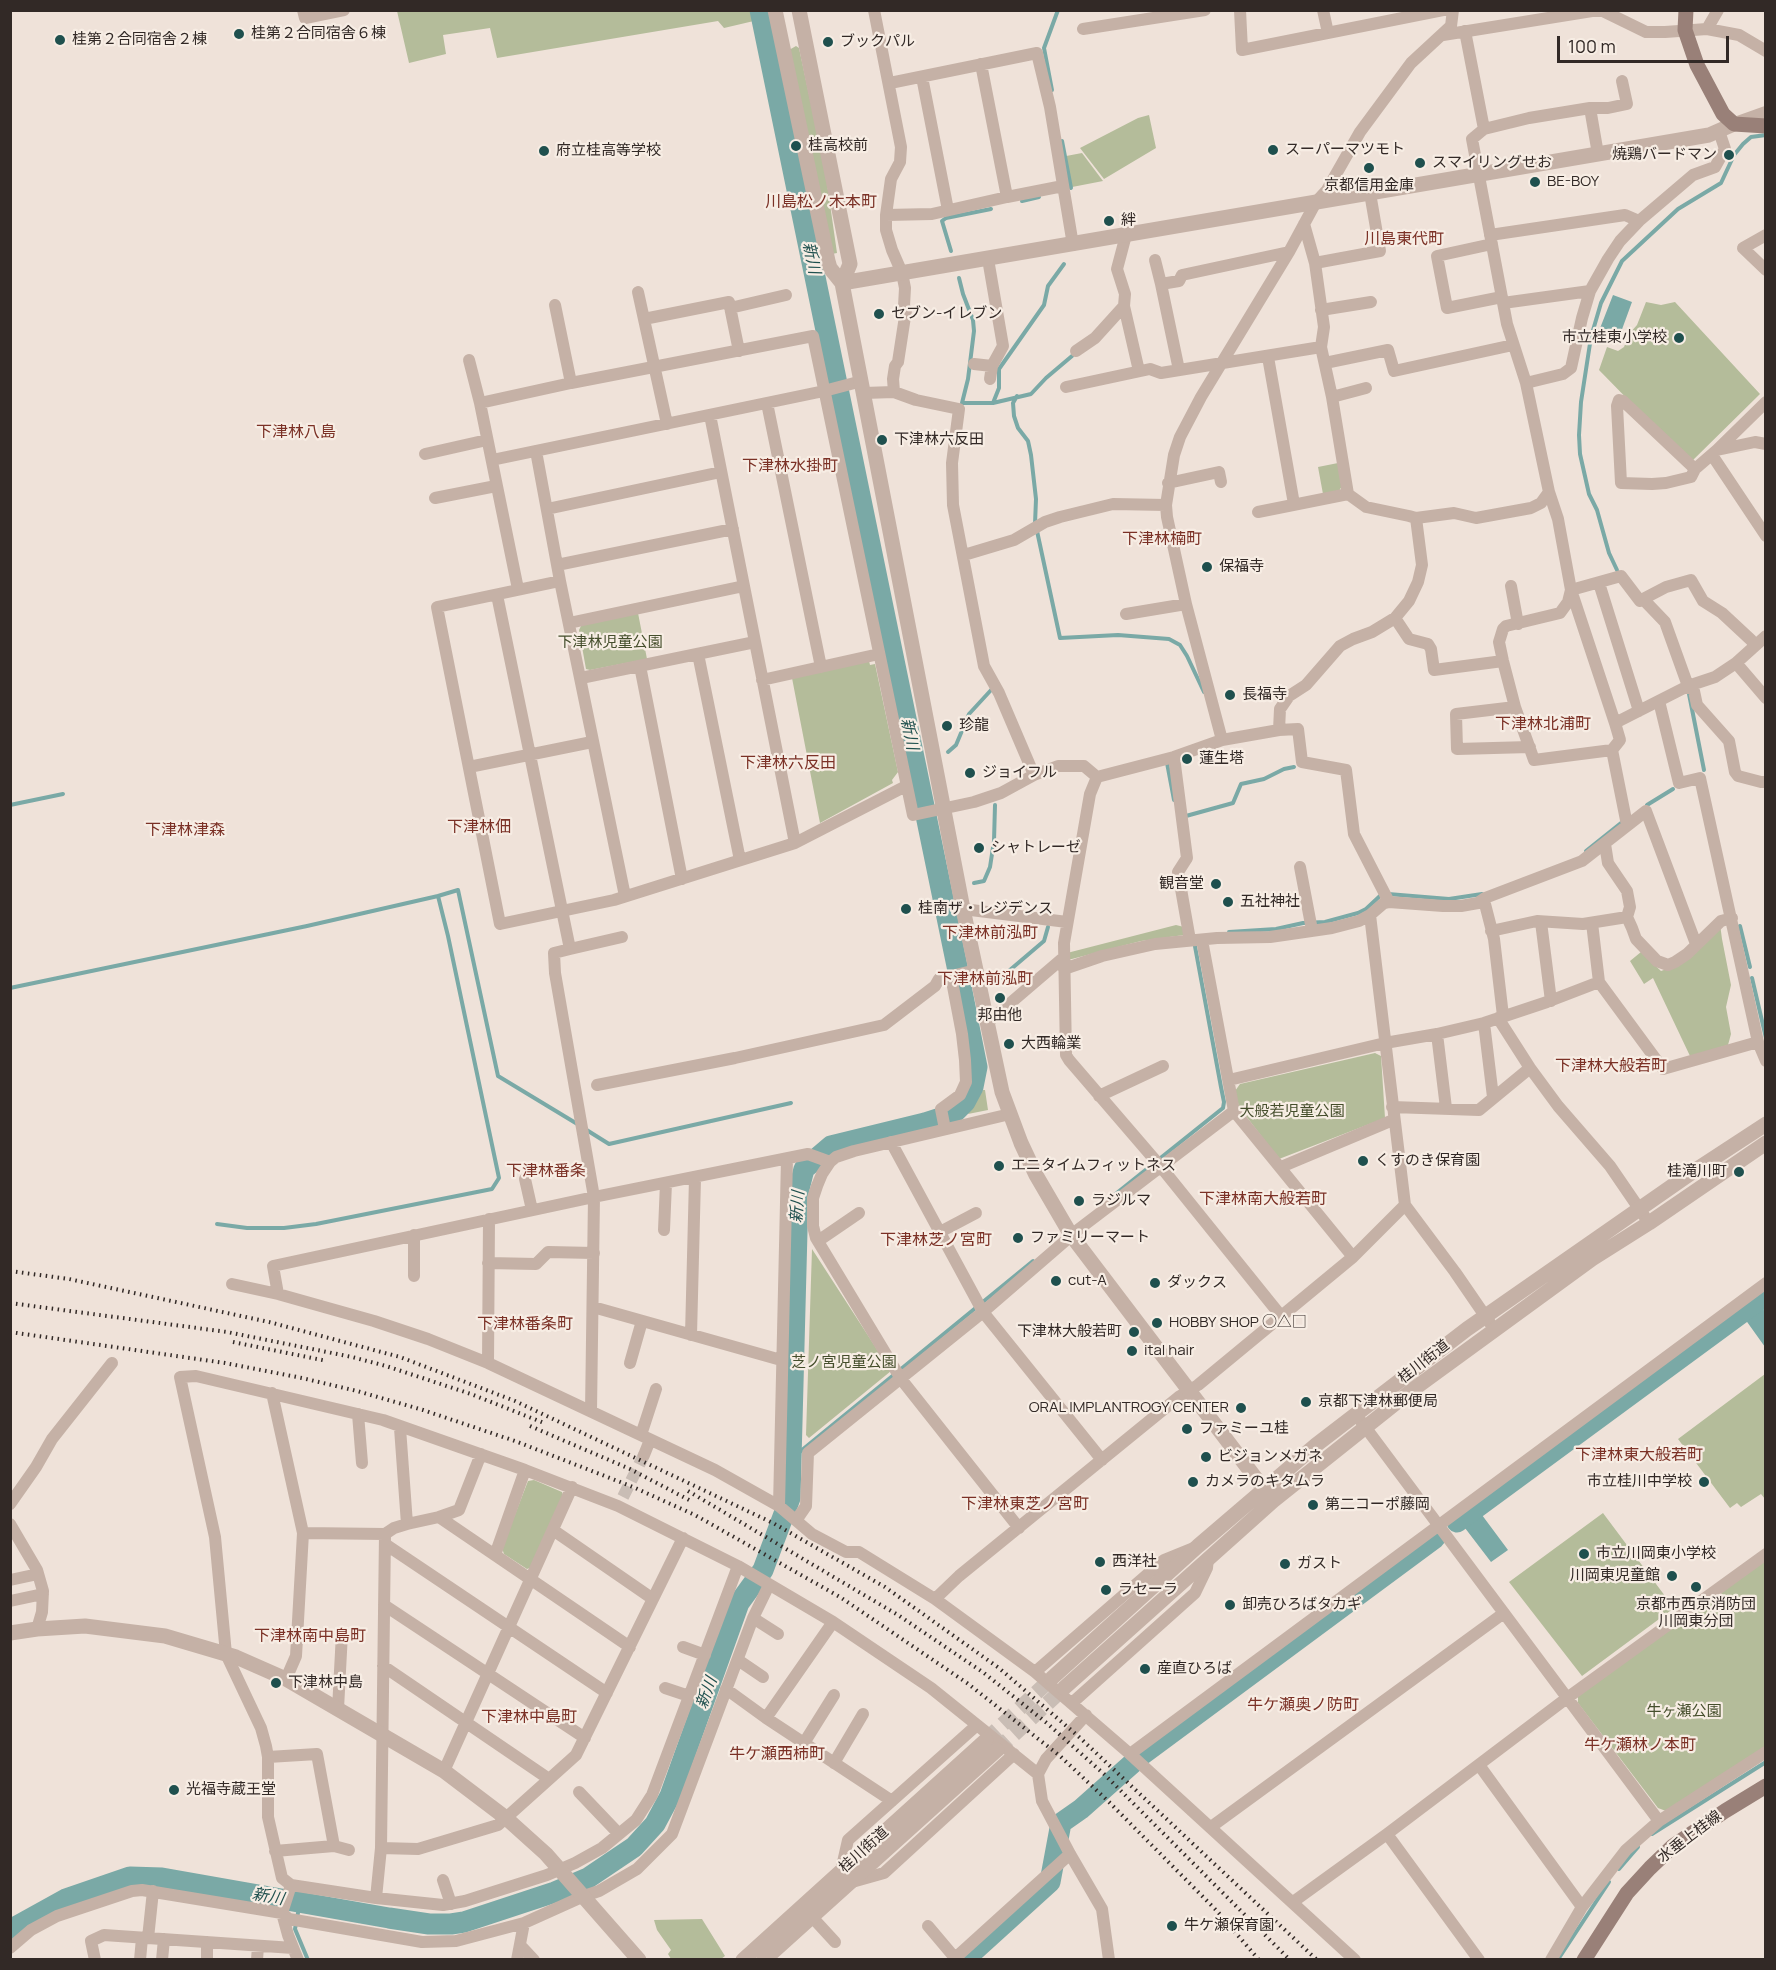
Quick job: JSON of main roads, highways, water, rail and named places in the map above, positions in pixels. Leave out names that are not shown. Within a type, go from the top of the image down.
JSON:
[{"type":"main road","points":[[1686,10],[1685,30],[1703,79],[1723,114],[1734,124],[1766,126]]},
{"type":"main road","name":"水垂上桂線","points":[[1584,1959],[1627,1893],[1673,1846],[1766,1786]]},
{"type":"water","points":[[1613,295],[1632,302],[1617,343],[1597,336]]},
{"type":"water","points":[[1762,1307],[1765,1312],[1765,1347],[1745,1319]]},
{"type":"water","points":[[1482,1515],[1508,1550],[1491,1562],[1465,1528]]},
{"type":"waterway","name":"新川","points":[[10,1930],[66,1899],[130,1877],[162,1878],[389,1918],[429,1924],[451,1924],[464,1922],[555,1892],[588,1878],[634,1847],[655,1824],[670,1796],[739,1603],[763,1570],[790,1498],[798,1193],[804,1169],[831,1146],[953,1114],[965,1102],[973,1087],[977,1067],[760,10]]},
{"type":"waterway","points":[[1052,90],[1044,48],[1058,10]]},
{"type":"waterway","points":[[1617,570],[1609,553],[1597,510],[1589,494],[1580,454],[1581,402],[1591,337],[1601,303],[1622,261],[1678,209],[1721,183],[1734,155],[1743,144],[1751,137],[1766,135]]},
{"type":"waterway","points":[[1062,141],[1071,188]]},
{"type":"waterway","points":[[1022,201],[1039,197]]},
{"type":"waterway","points":[[951,251],[942,221],[946,218],[991,209]]},
{"type":"waterway","points":[[962,403],[993,403],[999,388],[999,369],[1044,305],[1048,286],[1064,264]]},
{"type":"waterway","points":[[959,278],[973,320],[974,331],[968,379],[962,403]]},
{"type":"waterway","points":[[993,403],[1031,394],[1072,356]]},
{"type":"waterway","points":[[1017,396],[1013,403],[1014,416],[1018,428],[1028,441],[1031,455],[1036,499],[1035,524]]},
{"type":"waterway","points":[[1037,531],[1060,638],[1118,635],[1169,639],[1180,645],[1204,692]]},
{"type":"waterway","points":[[948,752],[956,745],[969,714],[992,689]]},
{"type":"waterway","points":[[1689,694],[1704,770]]},
{"type":"waterway","points":[[1167,763],[1174,800]]},
{"type":"waterway","points":[[1186,816],[1233,803],[1241,784],[1264,779],[1284,769],[1294,767]]},
{"type":"waterway","points":[[1647,805],[1673,789]]},
{"type":"waterway","points":[[10,805],[63,794]]},
{"type":"waterway","points":[[974,883],[984,881],[990,867],[994,841],[995,805]]},
{"type":"waterway","points":[[1586,851],[1621,823]]},
{"type":"waterway","points":[[438,896],[458,890],[498,1076],[579,1125]]},
{"type":"waterway","points":[[1388,894],[1449,899],[1482,894]]},
{"type":"waterway","points":[[1229,932],[1276,929],[1303,923],[1325,922],[1358,913],[1381,895]]},
{"type":"waterway","points":[[10,988],[307,926],[438,896],[499,1178],[492,1189],[316,1224],[284,1228],[247,1228],[217,1224]]},
{"type":"waterway","points":[[1740,926],[1750,967]]},
{"type":"waterway","points":[[997,981],[1044,941],[1048,927]]},
{"type":"waterway","points":[[1113,1196],[1223,1108],[1224,1102],[1194,941]]},
{"type":"waterway","points":[[1752,978],[1766,1038]]},
{"type":"waterway","points":[[585,1129],[609,1144],[791,1103]]},
{"type":"waterway","points":[[791,1459],[1033,1261]]},
{"type":"waterway","points":[[1457,1522],[1766,1295]]},
{"type":"waterway","points":[[964,1960],[1050,1882],[1061,1823],[1081,1809],[1143,1754],[1435,1538]]},
{"type":"waterway","points":[[1652,1834],[1766,1762]]},
{"type":"waterway","points":[[1619,1869],[1638,1847]]},
{"type":"waterway","points":[[1559,1958],[1609,1882]]},
{"type":"waterway","points":[[300,1902],[295,1929],[308,1960]]},
{"type":"tunnel","points":[[623,1497],[644,1455]]},
{"type":"tunnel","points":[[986,1740],[1052,1678]]},
{"type":"tunnel","points":[[997,1750],[1064,1688]]},
{"type":"railway","points":[[10,1271],[69,1279],[269,1322],[400,1357],[515,1401],[773,1523],[885,1587],[999,1668],[1078,1736],[1317,1960]]},
{"type":"railway","points":[[10,1303],[227,1332],[352,1357],[471,1394],[544,1423]]},
{"type":"railway","points":[[10,1332],[225,1363],[357,1391],[515,1441],[633,1487],[695,1515],[840,1597],[967,1683],[1060,1756],[1217,1911],[1259,1960]]},
{"type":"railway","points":[[233,1342],[327,1361]]},
{"type":"railway","points":[[530,1426],[630,1469],[693,1502]]},
{"type":"railway","points":[[688,1491],[898,1615],[984,1673],[1048,1724],[1104,1774],[1290,1960]]},
{"type":"place","name":"桂第２合同宿舎６棟","points":[[239,34]]},
{"type":"place","name":"桂第２合同宿舎２棟","points":[[60,40]]},
{"type":"place","name":"ブックパル","points":[[828,42]]},
{"type":"place","name":"桂高校前","points":[[796,146]]},
{"type":"place","name":"スーパーマツモト","points":[[1273,150]]},
{"type":"place","name":"府立桂高等学校","points":[[544,151]]},
{"type":"place","name":"焼鶏バードマン","points":[[1729,155]]},
{"type":"place","name":"スマイリングせお","points":[[1420,163]]},
{"type":"place","name":"京都信用金庫","points":[[1369,168]]},
{"type":"place","name":"BE-BOY","points":[[1535,182]]},
{"type":"place","name":"絆","points":[[1109,221]]},
{"type":"place","name":"セブン-イレブン","points":[[879,314]]},
{"type":"place","name":"市立桂東小学校","points":[[1679,338]]},
{"type":"place","name":"下津林六反田","points":[[882,440]]},
{"type":"place","name":"保福寺","points":[[1207,567]]},
{"type":"place","name":"長福寺","points":[[1230,695]]},
{"type":"place","name":"珍龍","points":[[947,726]]},
{"type":"place","name":"蓮生塔","points":[[1187,759]]},
{"type":"place","name":"ジョイフル","points":[[970,773]]},
{"type":"place","name":"シャトレーゼ","points":[[979,848]]},
{"type":"place","name":"観音堂","points":[[1216,884]]},
{"type":"place","name":"五社神社","points":[[1228,902]]},
{"type":"place","name":"桂南ザ・レジデンス","points":[[906,909]]},
{"type":"place","name":"邦由他","points":[[1000,998]]},
{"type":"place","name":"大西輪業","points":[[1009,1044]]},
{"type":"place","name":"くすのき保育園","points":[[1363,1161]]},
{"type":"place","name":"エニタイムフィットネス","points":[[999,1166]]},
{"type":"place","name":"桂滝川町","points":[[1739,1172]]},
{"type":"place","name":"ラジルマ","points":[[1079,1201]]},
{"type":"place","name":"ファミリーマート","points":[[1018,1238]]},
{"type":"place","name":"cut-A","points":[[1056,1281]]},
{"type":"place","name":"ダックス","points":[[1155,1283]]},
{"type":"place","name":"HOBBY SHOP ○△□","points":[[1157,1323]]},
{"type":"place","name":"下津林大般若町","points":[[1134,1332]]},
{"type":"place","name":"ital hair","points":[[1132,1351]]},
{"type":"place","name":"京都下津林郵便局","points":[[1306,1402]]},
{"type":"place","name":"ORAL IMPLANTROGY CENTER","points":[[1241,1408]]},
{"type":"place","name":"ファミーユ桂","points":[[1187,1429]]},
{"type":"place","name":"ビジョンメガネ","points":[[1206,1457]]},
{"type":"place","name":"カメラのキタムラ","points":[[1193,1482]]},
{"type":"place","name":"市立桂川中学校","points":[[1704,1482]]},
{"type":"place","name":"第二コーポ藤岡","points":[[1313,1505]]},
{"type":"place","name":"市立川岡東小学校","points":[[1584,1554]]},
{"type":"place","name":"西洋社","points":[[1100,1562]]},
{"type":"place","name":"ガスト","points":[[1285,1564]]},
{"type":"place","name":"川岡東児童館","points":[[1672,1576]]},
{"type":"place","name":"京都市西京消防団 川岡東分団","points":[[1696,1587]]},
{"type":"place","name":"ラセーラ","points":[[1106,1590]]},
{"type":"place","name":"卸売ひろばタカギ","points":[[1230,1605]]},
{"type":"place","name":"産直ひろば","points":[[1145,1669]]},
{"type":"place","name":"下津林中島","points":[[276,1683]]},
{"type":"place","name":"光福寺蔵王堂","points":[[174,1790]]},
{"type":"place","name":"牛ケ瀬保育園","points":[[1172,1926]]},
{"type":"district","name":"川島松ノ木本町","points":[[821,203]]},
{"type":"district","name":"川島東代町","points":[[1404,240]]},
{"type":"district","name":"下津林八島","points":[[296,433]]},
{"type":"district","name":"下津林水掛町","points":[[790,467]]},
{"type":"district","name":"下津林楠町","points":[[1162,540]]},
{"type":"district","name":"下津林北浦町","points":[[1543,725]]},
{"type":"district","name":"下津林六反田","points":[[788,764]]},
{"type":"district","name":"下津林佃","points":[[479,828]]},
{"type":"district","name":"下津林津森","points":[[185,831]]},
{"type":"district","name":"下津林前泓町","points":[[990,934]]},
{"type":"district","name":"下津林前泓町","points":[[985,980]]},
{"type":"district","name":"下津林大般若町","points":[[1611,1067]]},
{"type":"district","name":"下津林番条","points":[[546,1172]]},
{"type":"district","name":"下津林南大般若町","points":[[1263,1200]]},
{"type":"district","name":"下津林芝ノ宮町","points":[[936,1241]]},
{"type":"district","name":"下津林番条町","points":[[525,1325]]},
{"type":"district","name":"下津林東大般若町","points":[[1639,1456]]},
{"type":"district","name":"下津林東芝ノ宮町","points":[[1025,1505]]},
{"type":"district","name":"下津林南中島町","points":[[310,1637]]},
{"type":"district","name":"牛ケ瀬奥ノ防町","points":[[1303,1706]]},
{"type":"district","name":"下津林中島町","points":[[529,1718]]},
{"type":"district","name":"牛ケ瀬林ノ本町","points":[[1640,1746]]},
{"type":"district","name":"牛ケ瀬西柿町","points":[[777,1755]]},
{"type":"park label","name":"下津林児童公園","points":[[610,643]]},
{"type":"park label","name":"大般若児童公園","points":[[1292,1112]]},
{"type":"park label","name":"芝ノ宮児童公園","points":[[844,1363]]},
{"type":"park label","name":"牛ヶ瀬公園","points":[[1684,1712]]}]
